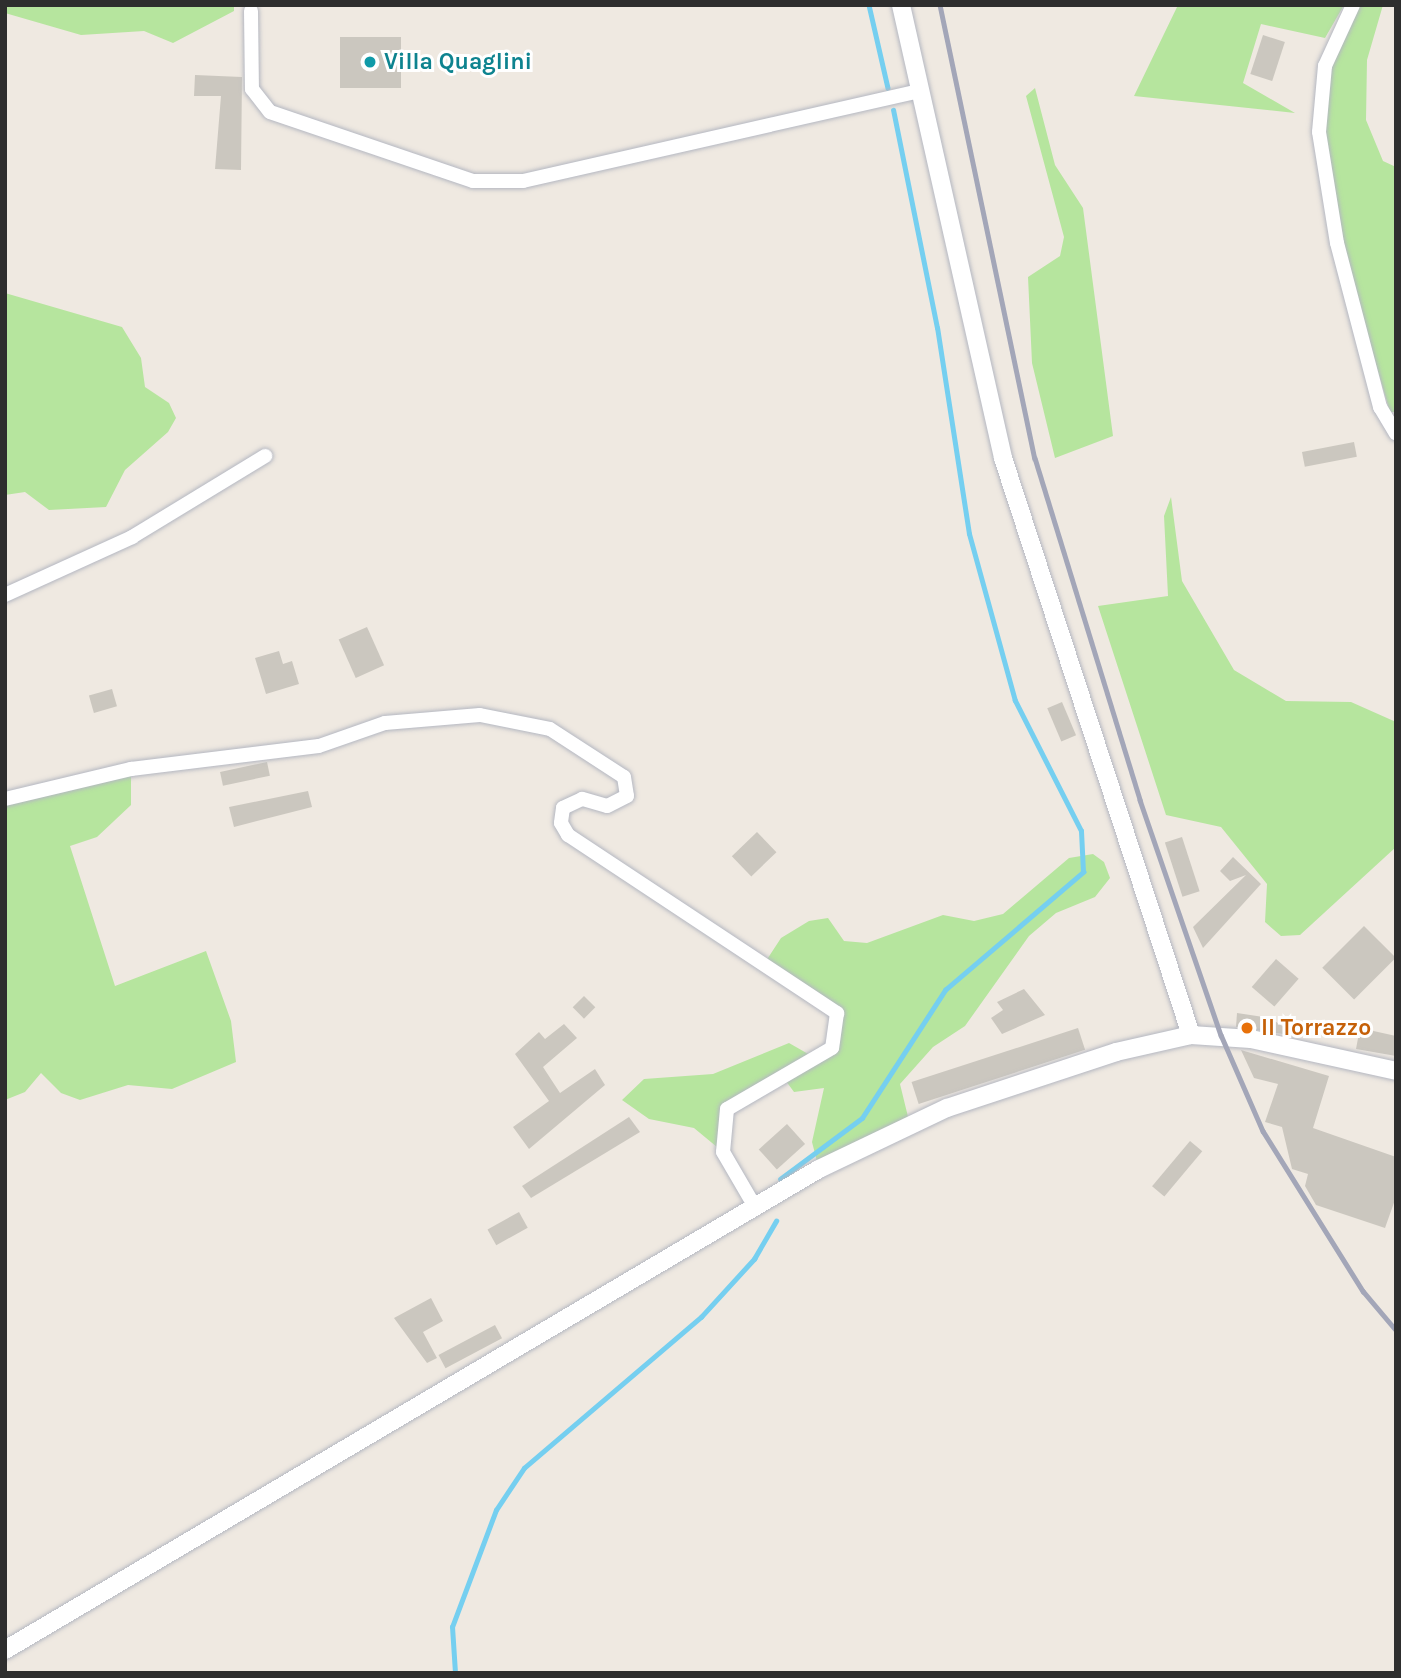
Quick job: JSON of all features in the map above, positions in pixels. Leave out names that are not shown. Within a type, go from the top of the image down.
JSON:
[{"type":"street","points":[[901,5],[1003,458],[1191,1035]]},
{"type":"street","points":[[1353,5],[1325,66],[1319,132],[1337,243],[1367,359],[1396,434]]},
{"type":"street","points":[[251,11],[252,89],[270,113],[473,181],[523,181],[919,91]]},
{"type":"street","points":[[5,595],[132,537],[265,456]]},
{"type":"street","points":[[5,799],[131,769],[319,746],[385,723],[480,715],[550,729],[624,777],[627,796],[607,806],[582,799],[563,808],[561,823],[568,835],[836,1013],[832,1048],[727,1110],[723,1152],[755,1207]]},
{"type":"street","points":[[5,1650],[755,1207],[947,1108],[1116,1052],[1191,1035],[1261,1041],[1396,1072]]},
{"type":"green space","points":[[5,5],[234,5],[234,11],[173,43],[144,31],[81,35],[5,13]]},
{"type":"green space","points":[[1178,5],[1344,5],[1325,38],[1261,24],[1243,83],[1295,113],[1134,96]]},
{"type":"green space","points":[[1359,5],[1383,5],[1367,60],[1366,120],[1383,161],[1396,167],[1396,412],[1390,412],[1351,280],[1325,139],[1324,93],[1342,34]]},
{"type":"green space","points":[[1035,88],[1055,165],[1083,208],[1113,436],[1055,458],[1032,363],[1028,277],[1060,256],[1064,237],[1026,96]]},
{"type":"green space","points":[[5,293],[122,327],[141,358],[145,387],[169,403],[176,418],[168,432],[125,470],[106,507],[49,510],[25,492],[5,495]]},
{"type":"green space","points":[[1171,497],[1182,581],[1234,670],[1286,701],[1351,702],[1396,722],[1396,847],[1300,935],[1281,936],[1265,922],[1267,884],[1221,827],[1166,815],[1098,606],[1168,596],[1164,516]]},
{"type":"green space","points":[[131,769],[131,805],[97,837],[70,846],[115,986],[206,951],[231,1021],[236,1062],[172,1089],[128,1085],[80,1100],[61,1093],[41,1073],[25,1092],[5,1100],[5,799]]},
{"type":"green space","points":[[1093,854],[1104,862],[1110,878],[1095,897],[1056,913],[1029,936],[965,1026],[933,1047],[900,1084],[910,1125],[819,1169],[812,1142],[824,1088],[794,1092],[783,1077],[736,1099],[723,1152],[694,1128],[649,1119],[622,1100],[644,1079],[713,1074],[789,1043],[817,1059],[831,1048],[836,1013],[764,964],[781,938],[809,921],[828,918],[844,941],[867,943],[943,915],[974,921],[1003,914],[1069,858]]},
{"type":"building","points":[[1263,35],[1285,42],[1272,81],[1250,74]]},
{"type":"building","name":"Villa Quaglini","points":[[340,37],[401,37],[401,88],[340,88]]},
{"type":"building","points":[[195,75],[242,77],[241,170],[215,169],[221,96],[194,96]]},
{"type":"building","points":[[1354,442],[1357,457],[1305,467],[1302,452]]},
{"type":"building","points":[[367,627],[384,665],[356,678],[339,640]]},
{"type":"building","points":[[279,651],[283,664],[292,661],[299,684],[266,694],[255,658]]},
{"type":"building","points":[[112,689],[117,706],[94,713],[89,696]]},
{"type":"building","points":[[1062,702],[1076,735],[1061,741],[1047,708]]},
{"type":"building","points":[[267,762],[270,776],[223,786],[220,772]]},
{"type":"building","points":[[308,791],[312,807],[234,827],[229,807]]},
{"type":"building","points":[[757,832],[776,852],[751,876],[732,856]]},
{"type":"building","points":[[1182,837],[1200,891],[1182,897],[1165,843]]},
{"type":"building","points":[[1233,857],[1261,884],[1203,948],[1193,927],[1246,875],[1230,881],[1220,871]]},
{"type":"building","points":[[1364,926],[1396,958],[1354,1000],[1322,968]]},
{"type":"building","points":[[1276,959],[1299,979],[1274,1007],[1252,987]]},
{"type":"building","points":[[1024,989],[1045,1015],[1002,1034],[991,1018],[1003,1010],[997,1002]]},
{"type":"building","points":[[584,996],[595,1007],[584,1019],[573,1007]]},
{"type":"building","points":[[1237,1013],[1270,1018],[1284,1027],[1283,1034],[1236,1027]]},
{"type":"building","points":[[564,1024],[577,1038],[543,1067],[560,1093],[595,1069],[605,1085],[529,1149],[513,1127],[549,1101],[515,1054],[539,1032],[545,1039]]},
{"type":"building","points":[[1078,1028],[1085,1050],[919,1104],[912,1082]]},
{"type":"building","points":[[1360,1028],[1396,1036],[1396,1056],[1356,1049]]},
{"type":"building","points":[[1241,1050],[1329,1076],[1313,1128],[1396,1157],[1396,1197],[1385,1228],[1316,1205],[1305,1186],[1308,1174],[1292,1169],[1282,1127],[1265,1122],[1278,1084],[1254,1078]]},
{"type":"building","points":[[629,1117],[640,1132],[531,1198],[522,1186]]},
{"type":"building","points":[[787,1124],[805,1144],[777,1169],[759,1149]]},
{"type":"building","points":[[1190,1141],[1202,1151],[1164,1196],[1152,1186]]},
{"type":"building","points":[[519,1212],[528,1228],[496,1245],[488,1229]]},
{"type":"building","points":[[431,1298],[443,1321],[423,1332],[437,1358],[427,1363],[394,1318]]},
{"type":"building","points":[[495,1325],[502,1338],[446,1368],[438,1355]]},
{"type":"waterway","points":[[869,5],[888,88]]},
{"type":"waterway","points":[[780,1179],[862,1118],[945,990],[1083,872],[1081,831],[1015,701],[969,534],[937,328],[893,110]]},
{"type":"waterway","points":[[455,1673],[452,1627],[496,1510],[524,1468],[701,1317],[754,1259],[776,1221]]},
{"type":"railway","points":[[940,5],[1035,458],[1140,800],[1221,1035],[1263,1131],[1363,1291],[1396,1330]]},
{"type":"place","name":"Villa Quaglini","points":[[370,62]]},
{"type":"place","name":"Il Torrazzo","points":[[1247,1028]]}]
